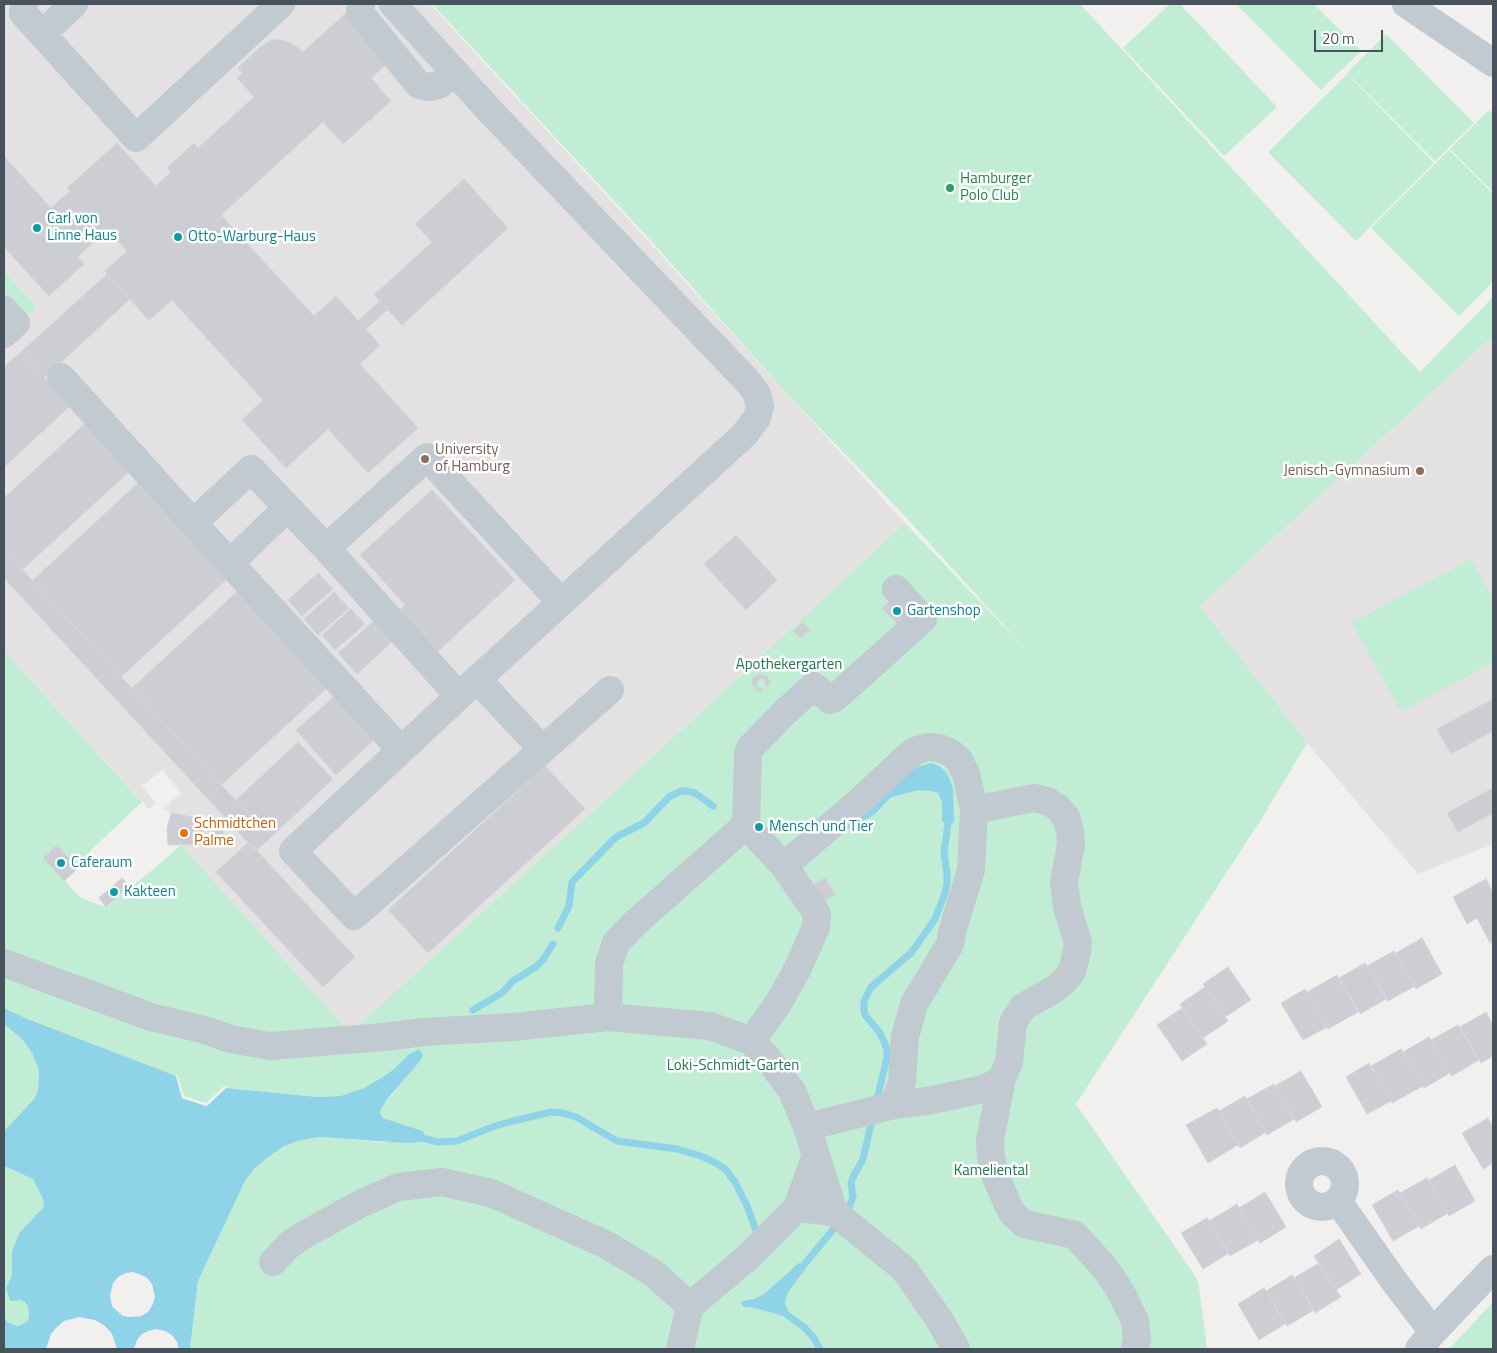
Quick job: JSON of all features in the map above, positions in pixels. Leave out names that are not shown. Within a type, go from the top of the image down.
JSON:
[{"type":"street","points":[[24,4],[23,13],[136,138],[281,4]]},
{"type":"street","points":[[42,34],[74,4]]},
{"type":"street","points":[[361,4],[360,13],[419,85],[430,87],[439,85],[455,72]]},
{"type":"street","points":[[393,4],[497,118],[750,384],[757,394],[760,406],[757,418],[744,435],[293,851],[354,916],[610,690]]},
{"type":"street","points":[[1406,4],[1493,63]]},
{"type":"street","points":[[4,310],[16,323],[4,334]]},
{"type":"street","points":[[61,377],[401,750]]},
{"type":"street","points":[[326,548],[427,457],[561,602]]},
{"type":"street","points":[[193,523],[251,469],[326,548],[468,688],[542,749]]},
{"type":"street","points":[[230,563],[287,508]]},
{"type":"street","points":[[751,1041],[778,1004],[798,968],[816,927],[817,914],[784,866],[746,825],[748,754],[754,742],[814,686],[830,700],[835,698],[923,620],[896,589]]},
{"type":"street","points":[[784,866],[917,750],[928,747],[939,748],[951,753],[959,760],[966,774],[974,810],[971,870],[950,944],[914,1004],[905,1037],[902,1082],[892,1106]]},
{"type":"street","points":[[974,810],[1034,798],[1047,801],[1057,807],[1066,817],[1071,844],[1064,882],[1068,907],[1078,942],[1078,951],[1072,971],[1059,986],[1029,1002],[1023,1007],[1013,1022],[1009,1062],[992,1092],[991,1156],[995,1175],[1013,1214],[1024,1224],[1070,1233],[1084,1244],[1110,1274],[1135,1321],[1135,1349]]},
{"type":"street","points":[[608,1017],[609,964],[616,943],[634,924],[746,825]]},
{"type":"street","points":[[4,963],[151,1017],[205,1030],[230,1039],[270,1046],[513,1027],[608,1017],[710,1026],[751,1041],[769,1060],[792,1092],[807,1127],[834,1212]]},
{"type":"street","points":[[807,1127],[892,1106],[992,1092]]},
{"type":"street","points":[[680,1349],[690,1306],[747,1258],[797,1208],[816,1155]]},
{"type":"street","points":[[273,1262],[289,1245],[358,1205],[398,1187],[442,1182],[492,1193],[607,1245],[653,1273],[690,1306]]},
{"type":"street","points":[[1338,1201],[1394,1281],[1426,1340],[1493,1269]]},
{"type":"street","points":[[797,1208],[834,1212],[904,1269],[940,1319],[956,1349]]},
{"type":"shaded area","name":"University of Hamburg","points":[[4,4],[430,4],[905,523],[350,1033],[181,845],[171,813],[163,809],[181,793],[162,770],[142,786],[156,803],[149,809],[4,651],[4,339],[37,307],[4,271]]},
{"type":"shaded area","name":"Jenisch-Gymnasium","points":[[1493,336],[1493,844],[1418,874],[1307,743],[1200,606]]},
{"type":"green space","points":[[432,4],[1080,4],[1420,372],[1493,297],[1493,336],[1200,606],[1307,743],[1262,818],[1076,1104],[1198,1280],[1207,1349],[190,1349],[198,1281],[245,1181],[254,1169],[284,1146],[301,1140],[320,1137],[382,1142],[421,1142],[423,1131],[383,1118],[380,1113],[381,1109],[423,1055],[419,1049],[409,1054],[383,1077],[362,1089],[340,1096],[317,1097],[226,1088],[207,1106],[182,1098],[4,1008],[4,651],[142,802],[91,850],[78,868],[65,881],[81,898],[106,907],[181,845],[350,1033],[905,523],[1031,655],[901,512],[788,395],[653,243]]},
{"type":"green space","points":[[1170,4],[1180,4],[1277,107],[1224,156],[1123,48]]},
{"type":"green space","points":[[1236,4],[1314,4],[1361,51],[1321,90]]},
{"type":"green space","points":[[1386,34],[1474,123],[1435,161],[1347,73]]},
{"type":"green space","points":[[1347,74],[1434,163],[1356,241],[1268,152]]},
{"type":"green space","points":[[1489,110],[1493,114],[1493,192],[1450,149]]},
{"type":"green space","points":[[1449,150],[1493,194],[1493,282],[1459,316],[1371,228]]},
{"type":"green space","points":[[4,271],[37,307],[4,339]]},
{"type":"green space","points":[[1471,559],[1493,599],[1493,662],[1401,712],[1352,623]]},
{"type":"green space","points":[[4,1024],[22,1039],[32,1053],[39,1075],[38,1090],[35,1098],[4,1131]]},
{"type":"green space","points":[[4,1166],[33,1179],[43,1199],[44,1208],[20,1232],[13,1251],[12,1275],[6,1288],[13,1300],[25,1302],[29,1313],[28,1321],[18,1326],[7,1322],[4,1317]]},
{"type":"green space","points":[[1493,1302],[1493,1349],[1449,1349]]},
{"type":"water","points":[[931,763],[945,771],[953,788],[954,823],[942,822],[942,802],[938,793],[918,790],[892,797],[884,789],[915,768]]},
{"type":"water","points":[[4,1008],[27,1019],[176,1076],[182,1098],[206,1106],[226,1088],[317,1097],[340,1096],[362,1089],[383,1077],[409,1054],[419,1049],[423,1055],[420,1061],[389,1097],[380,1113],[383,1118],[423,1131],[423,1138],[421,1142],[406,1143],[320,1137],[301,1140],[284,1146],[254,1169],[245,1181],[198,1281],[190,1349],[179,1349],[172,1335],[156,1329],[142,1334],[137,1340],[134,1349],[117,1349],[112,1334],[105,1326],[95,1320],[79,1317],[64,1321],[57,1327],[51,1334],[46,1349],[4,1349],[4,1317],[7,1322],[18,1326],[28,1321],[29,1313],[25,1302],[20,1300],[10,1301],[6,1288],[12,1275],[12,1251],[20,1232],[44,1207],[43,1199],[33,1179],[4,1166],[4,1131],[35,1098],[38,1090],[39,1075],[32,1053],[22,1039],[4,1024]],"holes":[[[133,1272],[146,1277],[152,1284],[155,1297],[152,1306],[148,1312],[141,1316],[123,1316],[112,1306],[110,1296],[113,1283],[118,1277],[126,1273]]]},
{"type":"water","points":[[799,1263],[806,1268],[789,1291],[785,1305],[788,1309],[782,1316],[742,1305],[742,1301],[754,1299],[764,1294]]},
{"type":"pier","points":[[177,1074],[184,1096],[206,1103],[224,1086],[228,1086],[207,1106],[182,1098]]},
{"type":"building","name":"Otto-Warburg-Haus","points":[[348,11],[392,59],[371,78],[391,101],[343,144],[323,122],[221,215],[314,316],[336,296],[380,345],[360,364],[418,428],[368,473],[328,429],[286,468],[242,420],[263,400],[172,300],[149,320],[107,274],[105,271],[127,251],[108,230],[87,248],[51,208],[70,191],[67,188],[117,143],[156,186],[171,172],[167,168],[194,143],[198,148],[254,97],[237,78],[242,73],[238,68],[260,47],[272,40],[279,39],[296,46],[303,52]]},
{"type":"building","name":"Carl von Linne Haus","points":[[4,156],[87,248],[78,257],[84,264],[49,296],[4,249]]},
{"type":"building","points":[[464,179],[508,228],[402,325],[374,295],[432,242],[415,224]]},
{"type":"building","points":[[107,274],[130,299],[44,378],[21,352]]},
{"type":"building","points":[[380,301],[388,309],[366,329],[358,321]]},
{"type":"building","points":[[21,352],[70,406],[4,467],[4,367]]},
{"type":"building","points":[[88,421],[132,469],[22,570],[4,550],[4,498]]},
{"type":"building","points":[[138,483],[227,579],[121,677],[32,581]]},
{"type":"building","points":[[432,490],[515,580],[435,654],[397,613],[405,605],[360,555]]},
{"type":"building","points":[[736,535],[777,580],[746,610],[704,564]]},
{"type":"building","points":[[4,550],[221,785],[207,798],[4,578]]},
{"type":"building","points":[[318,573],[333,589],[302,616],[288,600]]},
{"type":"building","points":[[239,590],[328,687],[221,785],[132,688]]},
{"type":"building","points":[[334,592],[349,608],[318,635],[304,619]]},
{"type":"building","name":"Gartenshop","points":[[895,595],[913,614],[900,627],[882,608]]},
{"type":"building","points":[[351,609],[365,624],[335,650],[322,635]]},
{"type":"building","points":[[378,617],[397,637],[357,674],[338,653]]},
{"type":"building","points":[[803,622],[810,630],[800,638],[793,631]]},
{"type":"building","points":[[759,674],[767,676],[770,682],[768,687],[765,686],[764,679],[762,678],[757,681],[757,686],[762,688],[763,692],[757,691],[752,683],[752,679]]},
{"type":"building","points":[[337,694],[376,738],[336,775],[296,730]]},
{"type":"building","points":[[1493,699],[1493,731],[1451,754],[1437,729]]},
{"type":"building","points":[[298,742],[333,779],[271,837],[236,800]]},
{"type":"building","points":[[545,766],[585,809],[428,953],[388,910]]},
{"type":"building","points":[[221,785],[271,837],[256,851],[207,798]]},
{"type":"building","points":[[1493,788],[1493,813],[1458,832],[1447,813]]},
{"type":"building","name":"Schmidtchen Palme","points":[[171,813],[203,819],[201,844],[168,845],[167,828]]},
{"type":"building","points":[[209,825],[224,826],[223,840],[208,839]]},
{"type":"building","points":[[249,842],[355,957],[323,987],[216,872]]},
{"type":"building","name":"Caferaum","points":[[57,845],[78,868],[64,881],[43,858]]},
{"type":"building","name":"Kakteen","points":[[122,878],[129,886],[106,907],[99,898]]},
{"type":"building","points":[[825,878],[835,895],[821,903],[810,886]]},
{"type":"building","points":[[1486,879],[1493,893],[1493,941],[1490,943],[1477,918],[1467,924],[1453,897]]},
{"type":"building","points":[[1422,938],[1442,974],[1416,989],[1396,953]]},
{"type":"building","points":[[1394,951],[1415,986],[1388,1001],[1367,966]]},
{"type":"building","points":[[1365,963],[1386,999],[1360,1014],[1339,978]]},
{"type":"building","points":[[1228,967],[1251,1000],[1225,1017],[1203,984]]},
{"type":"building","points":[[1337,975],[1358,1012],[1328,1029],[1307,992]]},
{"type":"building","points":[[1205,987],[1228,1021],[1203,1038],[1180,1004]]},
{"type":"building","points":[[1305,989],[1327,1027],[1303,1040],[1281,1003]]},
{"type":"building","points":[[1182,1008],[1207,1044],[1182,1061],[1157,1025]]},
{"type":"building","points":[[1486,1012],[1493,1025],[1493,1056],[1481,1063],[1460,1027]]},
{"type":"building","points":[[1458,1025],[1479,1060],[1452,1076],[1431,1040]]},
{"type":"building","points":[[1429,1037],[1450,1073],[1424,1088],[1403,1052]]},
{"type":"building","points":[[1401,1049],[1423,1086],[1392,1103],[1371,1066]]},
{"type":"building","points":[[1369,1063],[1391,1101],[1367,1114],[1346,1077]]},
{"type":"building","points":[[1301,1071],[1322,1107],[1296,1122],[1275,1086]]},
{"type":"building","points":[[1274,1084],[1294,1119],[1267,1135],[1247,1099]]},
{"type":"building","points":[[1245,1096],[1266,1132],[1240,1148],[1219,1111]]},
{"type":"building","points":[[1217,1108],[1238,1145],[1208,1163],[1186,1125]]},
{"type":"building","points":[[1488,1118],[1493,1127],[1493,1163],[1483,1169],[1462,1133]]},
{"type":"building","points":[[1455,1165],[1475,1201],[1449,1216],[1429,1180]]},
{"type":"building","points":[[1427,1178],[1448,1213],[1421,1229],[1400,1193]]},
{"type":"building","points":[[1398,1190],[1419,1226],[1393,1241],[1372,1205]]},
{"type":"building","points":[[1265,1192],[1286,1227],[1260,1243],[1239,1208]]},
{"type":"building","points":[[1237,1204],[1258,1240],[1230,1256],[1209,1221]]},
{"type":"building","points":[[1207,1218],[1229,1253],[1203,1269],[1181,1233]]},
{"type":"building","points":[[1339,1239],[1361,1274],[1336,1290],[1314,1256]]},
{"type":"building","points":[[1319,1263],[1341,1297],[1315,1313],[1294,1278]]},
{"type":"building","points":[[1292,1275],[1314,1310],[1287,1326],[1266,1291]]},
{"type":"building","points":[[1264,1288],[1285,1324],[1259,1340],[1238,1304]]},
{"type":"waterway","points":[[850,825],[872,812],[889,794],[898,790]]},
{"type":"waterway","points":[[558,928],[569,906],[572,882],[616,837],[644,823],[669,797],[681,791],[695,793],[713,806]]},
{"type":"waterway","points":[[876,1103],[887,1058],[887,1050],[880,1033],[865,1015],[864,1001],[871,987],[911,953],[935,919],[947,883],[944,853],[948,823],[947,815]]},
{"type":"waterway","points":[[473,1010],[502,993],[513,981],[537,966],[553,944]]},
{"type":"waterway","points":[[414,1136],[438,1142],[457,1141],[513,1121],[551,1112],[563,1113],[576,1117],[617,1141],[677,1149],[714,1162],[725,1169],[735,1182],[756,1230]]},
{"type":"waterway","points":[[847,1213],[853,1197],[851,1183],[863,1159],[873,1116]]},
{"type":"waterway","points":[[798,1272],[836,1226]]},
{"type":"waterway","points":[[778,1308],[805,1328],[820,1349]]},
{"type":"place","name":"Hamburger Polo Club","points":[[950,188]]},
{"type":"place","name":"Carl von Linne Haus","points":[[37,228]]},
{"type":"place","name":"Otto-Warburg-Haus","points":[[178,237]]},
{"type":"place","name":"University of Hamburg","points":[[425,459]]},
{"type":"place","name":"Jenisch-Gymnasium","points":[[1420,471]]},
{"type":"place","name":"Gartenshop","points":[[897,611]]},
{"type":"place","name":"Mensch und Tier","points":[[759,827]]},
{"type":"place","name":"Schmidtchen Palme","points":[[184,833]]},
{"type":"place","name":"Caferaum","points":[[61,863]]},
{"type":"place","name":"Kakteen","points":[[114,892]]},
{"type":"park label","name":"Apothekergarten","points":[[789,665]]},
{"type":"park label","name":"Loki-Schmidt-Garten","points":[[733,1066]]},
{"type":"park label","name":"Kameliental","points":[[991,1171]]}]
